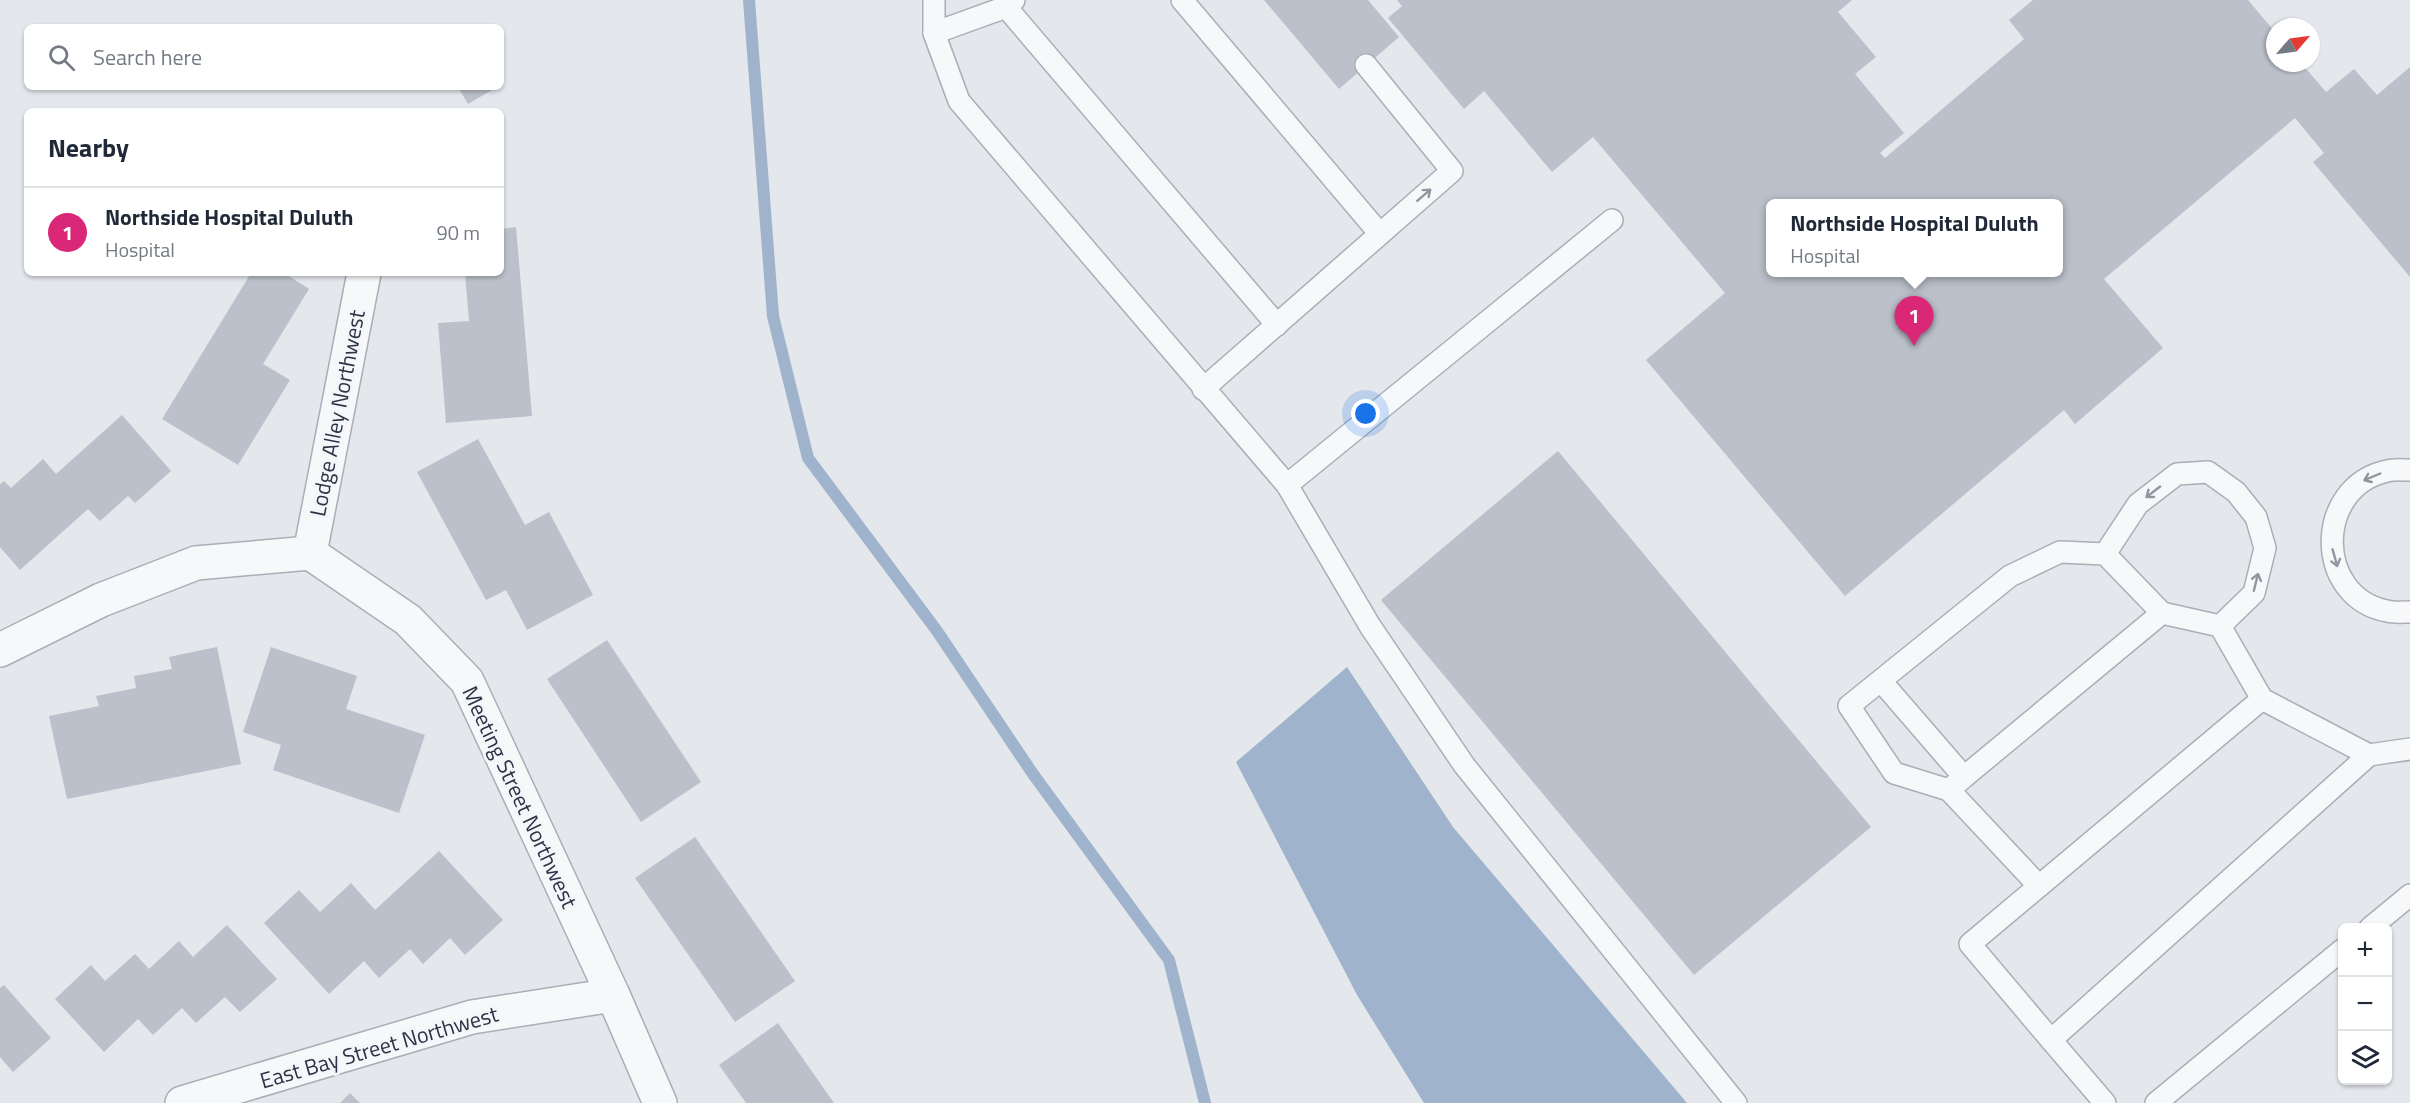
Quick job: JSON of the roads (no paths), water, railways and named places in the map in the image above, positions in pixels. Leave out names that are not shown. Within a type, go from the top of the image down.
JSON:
[{"type":"street","name":"Lodge Alley Northwest","points":[[310,553],[363,276]]},
{"type":"street","points":[[0,650],[101,600],[196,563],[310,553]]},
{"type":"street","name":"Meeting Street Northwest","points":[[310,553],[408,620],[467,681],[613,995],[660,1103]]},
{"type":"street","name":"East Bay Street Northwest","points":[[182,1103],[472,1017],[613,995]]},
{"type":"lane","points":[[934,0],[934,33],[959,101],[1287,485],[1370,626],[1464,765],[1736,1103]]},
{"type":"lane","points":[[1182,0],[1380,234]]},
{"type":"lane","points":[[934,33],[1010,3],[1277,325]]},
{"type":"lane","points":[[1203,389],[1452,171],[1366,65]]},
{"type":"lane","points":[[1287,485],[1612,220]]},
{"type":"lane","points":[[2410,470],[2387,471],[2361,482],[2342,502],[2332,528],[2332,555],[2342,580],[2361,599],[2385,611],[2410,612]]},
{"type":"lane","points":[[2105,554],[2138,504],[2177,474],[2208,472],[2236,492],[2256,517],[2265,548],[2254,593],[2220,626]]},
{"type":"lane","points":[[1956,784],[1894,772],[1849,706],[2010,576],[2060,552],[2105,554],[2162,613],[2220,626],[2262,699],[2369,755]]},
{"type":"lane","points":[[1956,784],[2162,613]]},
{"type":"lane","points":[[1881,681],[1956,784],[2039,886]]},
{"type":"lane","points":[[2105,1103],[1971,944],[2262,699]]},
{"type":"lane","points":[[2051,1040],[2369,755],[2410,748]]},
{"type":"lane","points":[[2375,923],[2410,895]]},
{"type":"lane","points":[[2156,1103],[2338,954]]},
{"type":"water","points":[[1347,667],[1453,827],[1687,1103],[1424,1103],[1357,995],[1236,762]]},
{"type":"waterway","points":[[749,0],[773,316],[808,458],[937,631],[1033,774],[1169,960],[1205,1103]]},
{"type":"place","name":"Northside Hospital Duluth","points":[[1914,346]]}]
